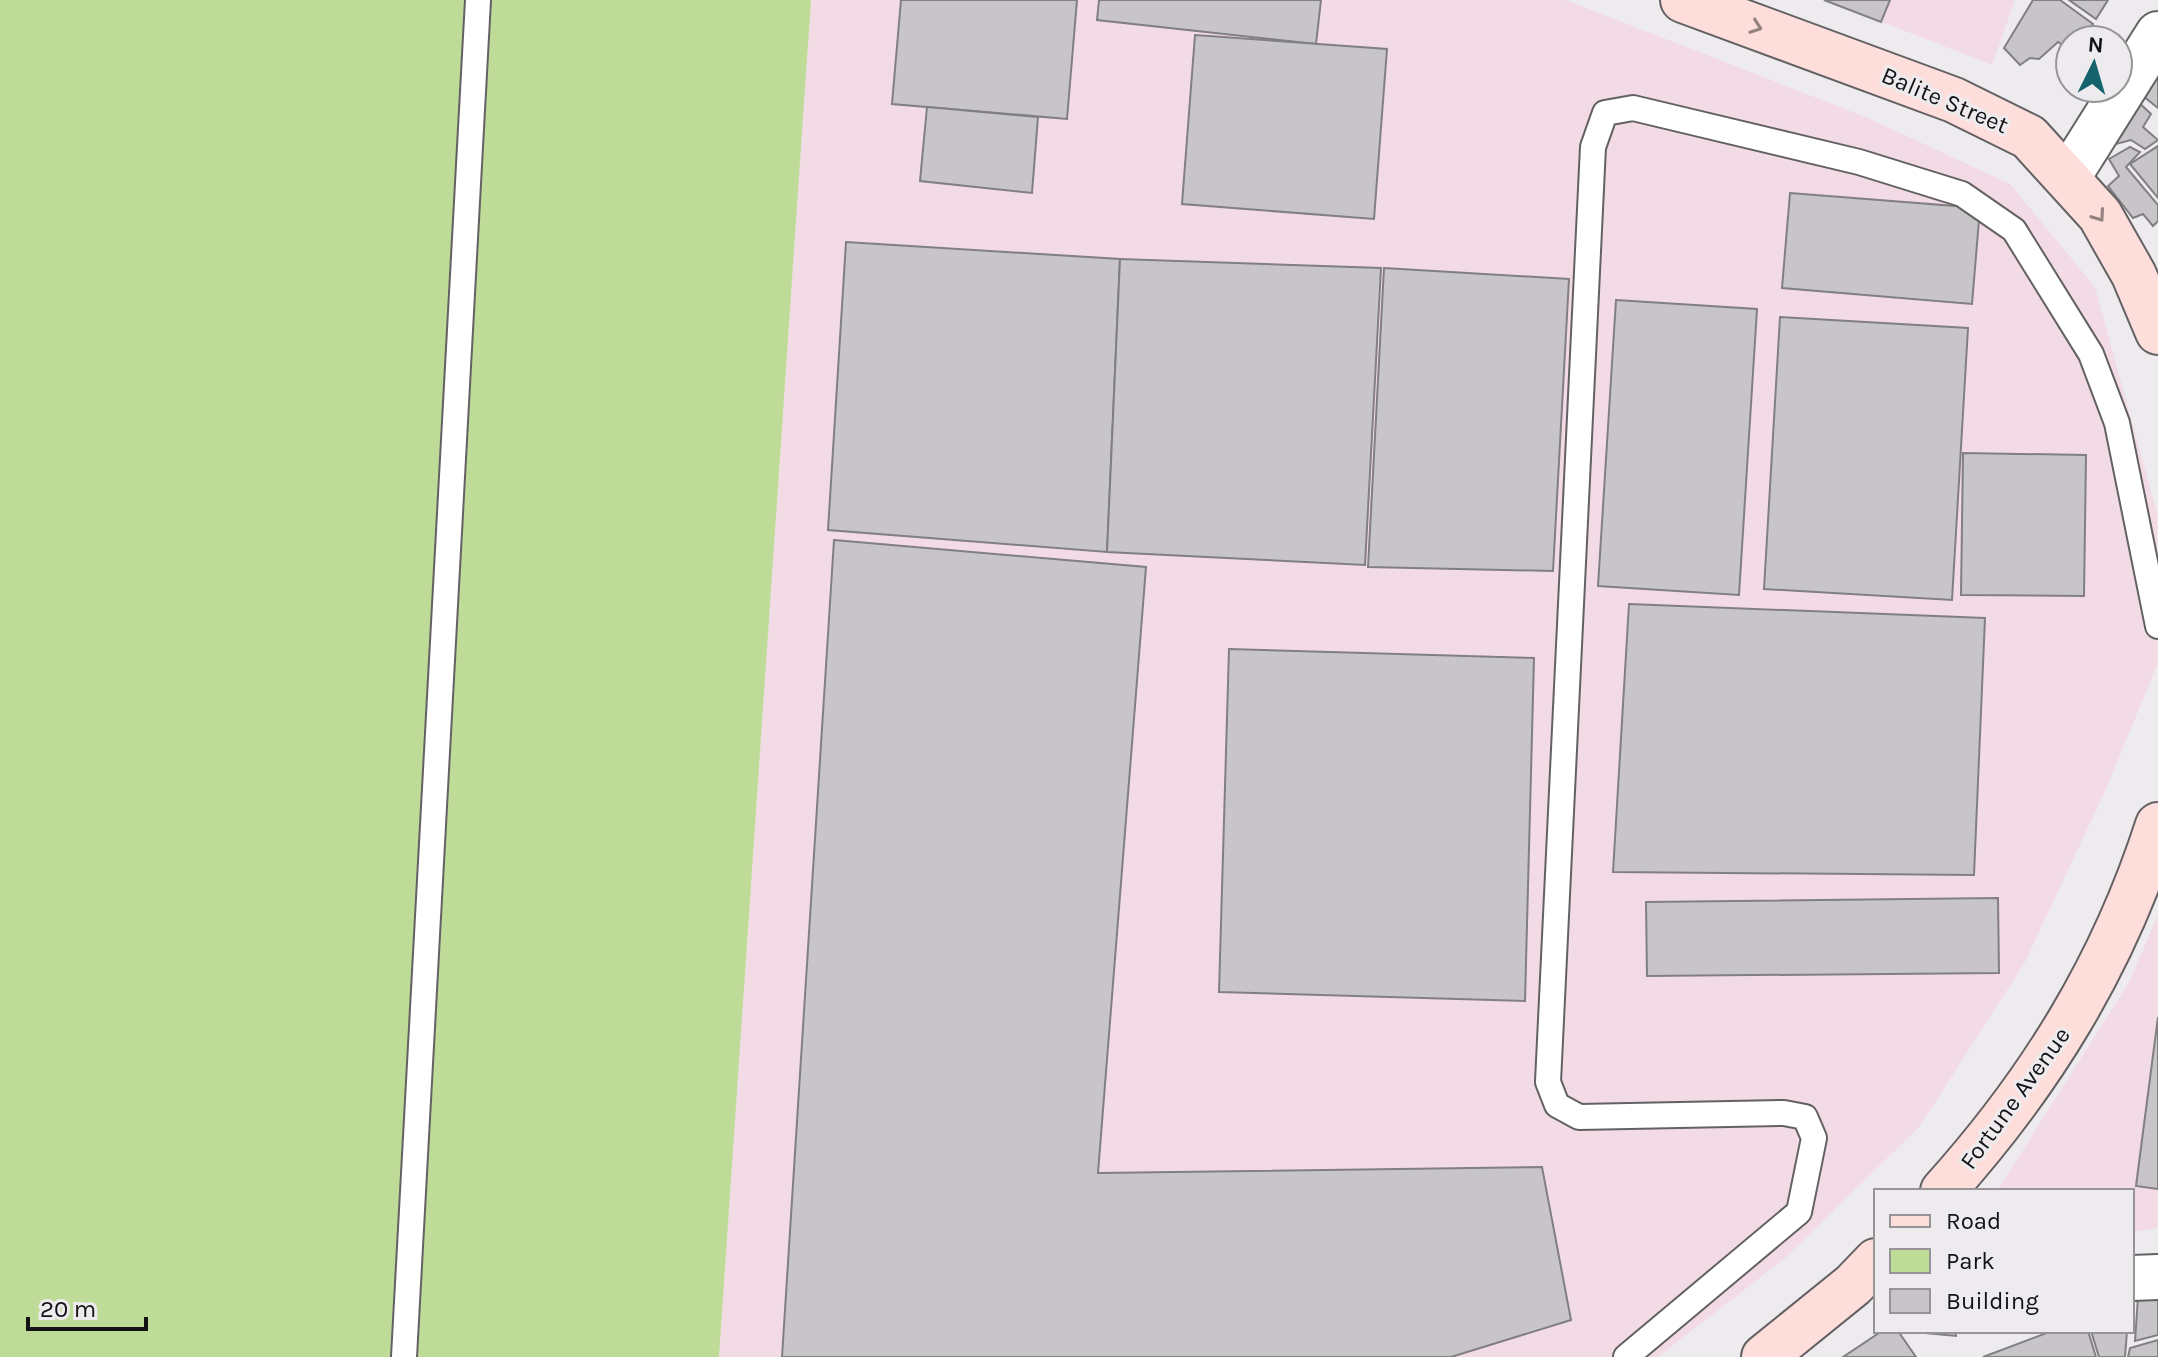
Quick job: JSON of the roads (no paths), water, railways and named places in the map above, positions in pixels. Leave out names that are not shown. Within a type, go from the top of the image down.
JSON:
[{"type":"main road","name":"Balite Street","points":[[1683,0],[1954,100],[2029,137],[2100,215],[2134,275],[2158,332]]},
{"type":"main road","name":"Fortune Avenue","points":[[1945,1189],[1989,1140],[2051,1055],[2112,940],[2158,825]]},
{"type":"main road","points":[[1764,1357],[1868,1278]]},
{"type":"street","points":[[2068,177],[2158,34]]},
{"type":"street","points":[[2134,1278],[2158,1277]]},
{"type":"lane","points":[[404,1357],[478,0]]},
{"type":"lane","points":[[1626,1357],[1799,1212],[1814,1138],[1805,1117],[1784,1113],[1579,1117],[1557,1105],[1548,1082],[1593,147],[1605,113],[1633,108],[1859,162],[1962,194],[2014,230],[2091,354],[2117,423],[2158,626]]}]
